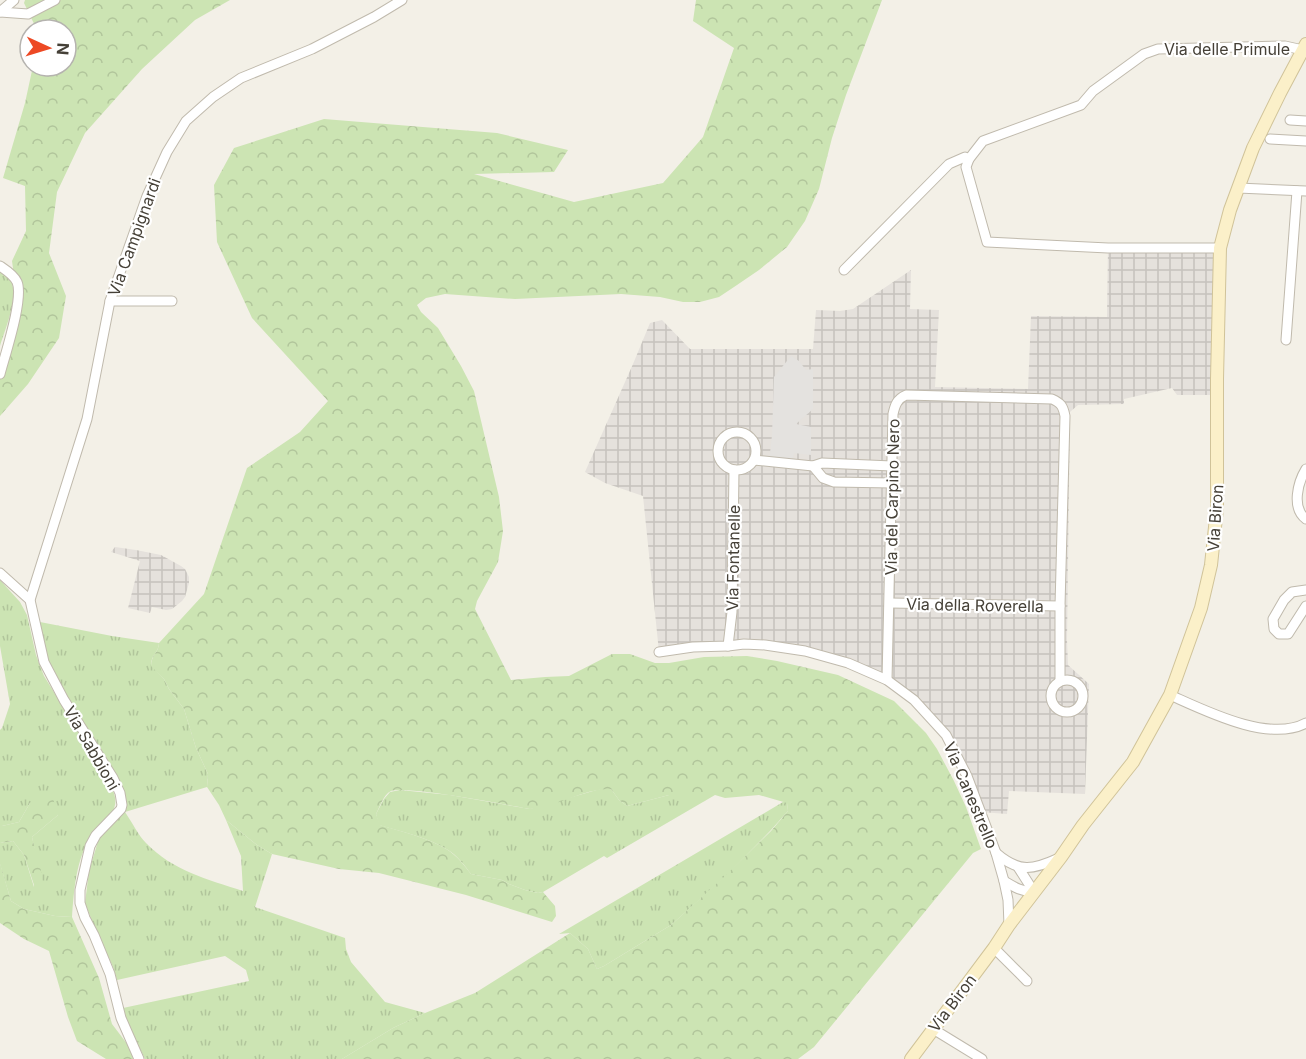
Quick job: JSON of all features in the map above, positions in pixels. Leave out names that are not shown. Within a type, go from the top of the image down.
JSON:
[{"type":"street","points":[[0,12],[14,0]]},
{"type":"street","points":[[0,12],[28,14],[55,0]]},
{"type":"street","name":"Via Campignardi","points":[[30,600],[87,419],[110,301],[147,196],[167,152],[186,121],[213,97],[241,78],[312,49],[402,0]]},
{"type":"street","name":"Via delle Primule","points":[[844,270],[949,164],[965,157],[969,159],[983,141],[1081,105],[1093,91],[1144,54],[1158,49],[1304,47]]},
{"type":"street","name":"Via Biron","points":[[911,1059],[1083,825],[1134,762],[1170,695],[1201,608],[1211,565],[1217,508],[1220,248],[1230,210],[1253,148],[1304,47]]},
{"type":"street","points":[[1290,120],[1306,121]]},
{"type":"street","points":[[1270,139],[1306,141]]},
{"type":"street","points":[[969,159],[966,167],[987,242],[1108,248],[1220,248]]},
{"type":"street","points":[[1238,188],[1301,191],[1286,340]]},
{"type":"street","points":[[0,266],[14,277],[19,291],[18,305],[0,374]]},
{"type":"street","points":[[110,301],[172,301]]},
{"type":"street","name":"Via del Carpino Nero","points":[[887,680],[893,414],[896,403],[906,395],[1052,399],[1060,402],[1063,407],[1065,416],[1060,681]]},
{"type":"street","points":[[732,433],[744,433],[754,442],[756,454],[754,460],[746,468],[734,470],[723,464],[718,452],[722,440],[732,433]]},
{"type":"street","points":[[754,460],[813,466],[822,463],[892,466]]},
{"type":"street","points":[[813,466],[823,478],[834,482],[892,483]]},
{"type":"street","points":[[1306,469],[1299,483],[1302,491],[1297,502],[1301,515],[1306,519]]},
{"type":"street","name":"Via Fontanelle","points":[[728,646],[732,612],[734,470]]},
{"type":"street","points":[[0,573],[30,600]]},
{"type":"street","points":[[1306,590],[1292,592],[1284,600],[1274,619],[1274,629],[1279,634],[1288,634],[1306,606]]},
{"type":"street","name":"Via Sabbioni","points":[[30,600],[44,662],[64,700],[113,778],[120,794],[121,809],[96,835],[90,846],[80,890],[80,903],[110,974],[121,1018],[139,1059]]},
{"type":"street","name":"Via della Roverella","points":[[890,603],[1060,606]]},
{"type":"street","name":"Via Canestrello","points":[[659,652],[744,644],[805,651],[848,663],[887,680],[914,700],[946,735],[967,776],[1004,881],[1008,900],[1009,925]]},
{"type":"street","points":[[1170,695],[1223,718],[1268,730],[1297,728],[1306,723]]},
{"type":"street","points":[[996,853],[1018,867],[1031,868],[1044,866],[1061,857]]},
{"type":"street","points":[[1018,867],[1034,892]]},
{"type":"street","points":[[1004,881],[1016,889],[1034,892]]},
{"type":"street","points":[[994,948],[1027,981]]},
{"type":"street","points":[[933,1029],[982,1059]]},
{"type":"shaded area","points":[[1108,248],[1220,248],[1217,395],[1177,395],[1172,388],[1124,399],[1124,404],[1078,405],[1070,412],[1067,640],[1068,665],[1089,684],[1085,794],[1009,791],[1007,814],[981,812],[956,753],[914,700],[848,663],[765,645],[659,652],[643,496],[605,483],[585,472],[650,323],[662,320],[690,349],[813,349],[816,310],[853,309],[911,270],[910,309],[939,310],[935,387],[1028,389],[1031,316],[1107,317]]},
{"type":"shaded area","points":[[791,356],[799,361],[806,370],[813,369],[813,409],[796,424],[811,427],[811,455],[794,453],[792,462],[769,462],[774,377]]},
{"type":"shaded area","points":[[115,547],[161,555],[185,569],[189,583],[182,601],[172,609],[152,607],[150,613],[128,608],[140,561],[111,552]]},
{"type":"green space","points":[[25,0],[230,0],[195,20],[142,69],[85,133],[57,192],[49,253],[66,296],[59,338],[28,384],[0,416],[0,374],[18,305],[12,261],[26,231],[25,186],[3,178],[30,78],[78,78],[78,18],[31,18],[24,3]]},
{"type":"green space","points":[[696,0],[882,0],[846,95],[819,189],[805,221],[787,247],[759,270],[719,297],[700,302],[683,302],[660,297],[621,294],[515,299],[445,294],[426,298],[417,305],[438,328],[474,391],[499,497],[503,531],[498,562],[475,609],[511,680],[569,676],[612,654],[630,654],[655,663],[704,657],[747,656],[838,675],[894,701],[926,733],[937,749],[966,807],[981,849],[973,853],[814,1047],[798,1059],[342,1059],[393,1028],[475,993],[570,933],[588,949],[597,969],[604,966],[671,925],[771,831],[788,811],[787,803],[759,795],[725,798],[715,795],[669,795],[627,806],[611,789],[601,789],[530,809],[416,791],[391,791],[386,795],[376,814],[380,825],[440,845],[455,855],[471,874],[502,880],[525,890],[543,892],[555,906],[556,916],[552,922],[466,895],[379,873],[339,869],[272,854],[226,820],[207,787],[208,774],[196,748],[184,709],[164,679],[151,666],[151,662],[159,643],[204,594],[247,468],[300,432],[328,401],[252,318],[217,242],[214,185],[234,148],[324,119],[497,133],[568,150],[554,172],[474,174],[574,202],[663,183],[703,137],[734,48],[693,21]]},
{"type":"green space","points":[[0,272],[11,281],[13,296],[0,346]]},
{"type":"green space","points":[[0,580],[20,602],[27,615],[36,655],[44,676],[107,778],[115,798],[112,813],[92,835],[82,854],[77,874],[72,917],[55,916],[24,909],[11,901],[0,864],[0,843],[13,841],[24,855],[34,887],[36,856],[32,837],[58,815],[30,803],[19,822],[0,826],[0,730],[10,704],[0,646]]},
{"type":"green space","points":[[40,622],[159,643],[151,665],[164,679],[184,709],[196,748],[208,774],[207,787],[125,812],[125,801],[45,658]]},
{"type":"green space","points":[[600,789],[611,789],[627,806],[669,795],[715,795],[607,858],[604,856],[538,893],[502,880],[471,874],[448,850],[423,838],[379,825],[376,814],[390,792],[400,790],[450,795],[530,809]]},
{"type":"green space","points":[[45,791],[52,795],[58,815],[32,837],[42,881],[42,887],[35,888],[24,855],[13,841],[0,843],[0,826],[19,822],[30,803]]},
{"type":"green space","points":[[783,802],[787,802],[788,811],[725,877],[671,925],[604,966],[597,969],[588,949],[570,933],[559,934]]},
{"type":"green space","points":[[125,812],[143,840],[167,861],[191,873],[243,891],[241,856],[226,820],[272,854],[255,907],[345,938],[351,962],[385,1002],[425,1013],[393,1028],[342,1059],[145,1059],[127,1022],[123,1008],[249,981],[246,970],[225,956],[117,980],[85,903],[89,871],[99,838]]},
{"type":"green space","points":[[0,863],[11,901],[24,909],[55,916],[72,917],[99,978],[112,1024],[131,1049],[133,1059],[106,1059],[77,1041],[49,951],[24,939],[0,923]]}]
